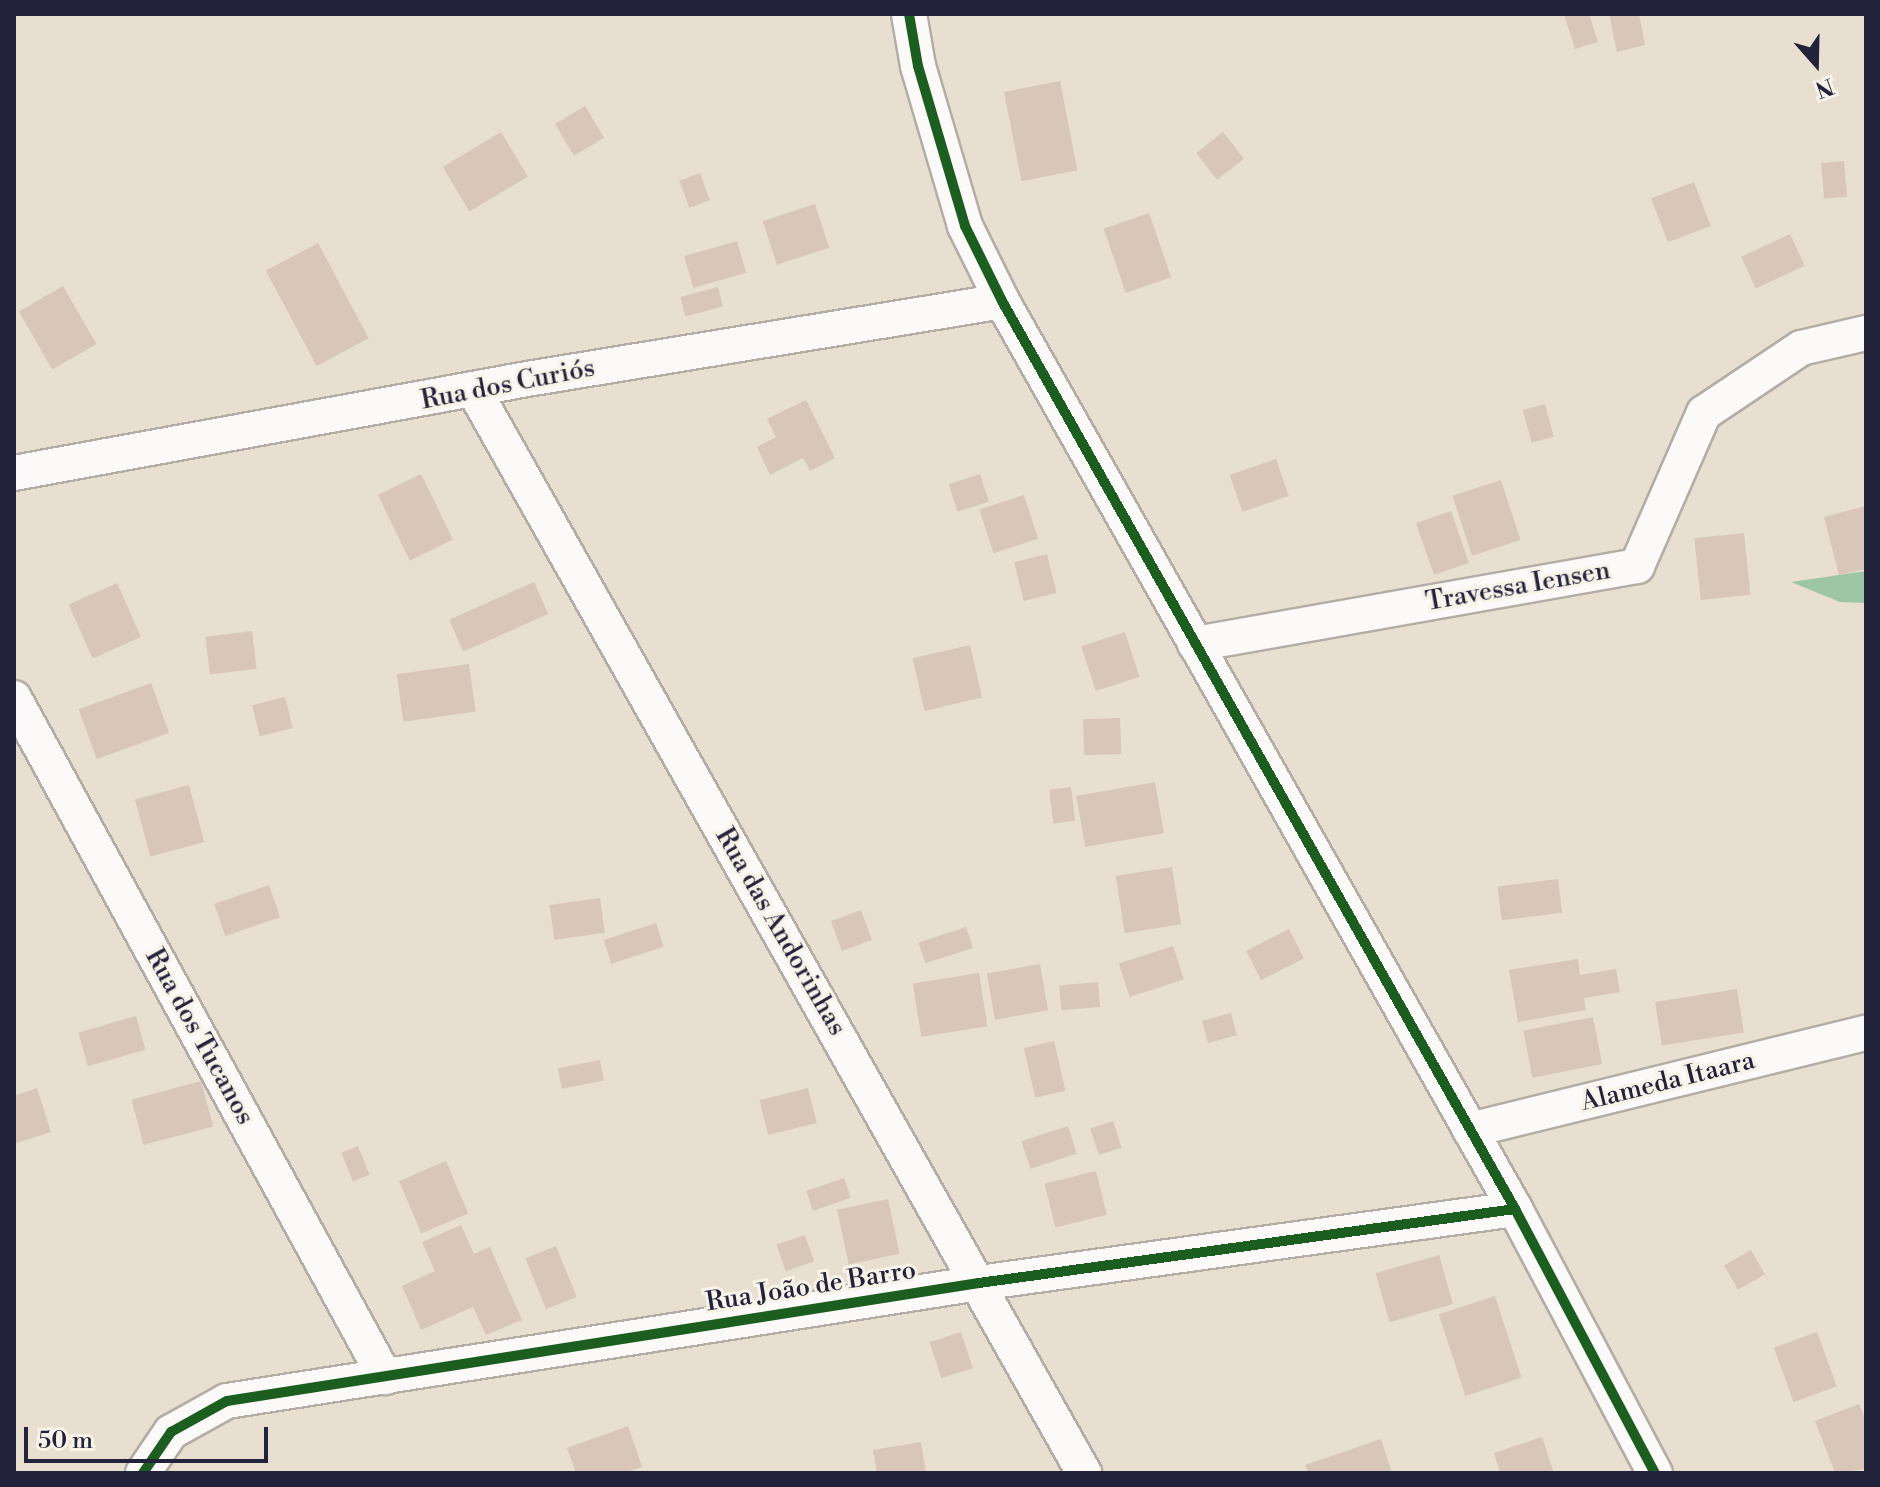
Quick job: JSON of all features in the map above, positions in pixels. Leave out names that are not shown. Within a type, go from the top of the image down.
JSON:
[{"type":"street","points":[[909,14],[918,66],[965,226],[1002,301],[1515,1209],[1655,1473]]},
{"type":"street","name":"Rua dos Curiós","points":[[14,473],[1002,301]]},
{"type":"street","name":"Travessa Iensen","points":[[1195,644],[1637,566],[1704,413],[1801,348],[1866,333]]},
{"type":"street","name":"Rua das Andorinhas","points":[[475,392],[1084,1473]]},
{"type":"street","name":"Rua dos Tucanos","points":[[14,698],[385,1377]]},
{"type":"street","name":"Alameda Itaara","points":[[1470,1130],[1866,1033]]},
{"type":"street","name":"Rua João de Barro","points":[[143,1473],[171,1432],[227,1401],[979,1283],[1515,1209]]},
{"type":"green space","points":[[1866,571],[1866,603],[1840,602],[1791,582]]},
{"type":"building","points":[[1564,14],[1589,14],[1598,42],[1575,49]]},
{"type":"building","points":[[1609,14],[1639,14],[1645,45],[1617,52]]},
{"type":"building","points":[[1060,81],[1077,170],[1021,181],[1004,92]]},
{"type":"building","points":[[585,106],[604,138],[574,156],[555,124]]},
{"type":"building","points":[[501,132],[528,177],[469,212],[443,167]]},
{"type":"building","points":[[1223,132],[1244,159],[1217,180],[1196,153]]},
{"type":"building","points":[[1844,161],[1847,197],[1824,199],[1821,163]]},
{"type":"building","points":[[700,173],[710,200],[689,208],[679,181]]},
{"type":"building","points":[[1694,182],[1711,226],[1668,242],[1651,198]]},
{"type":"building","points":[[815,204],[829,248],[777,265],[763,221]]},
{"type":"building","points":[[1149,213],[1171,277],[1126,293],[1104,229]]},
{"type":"building","points":[[1790,234],[1805,266],[1756,289],[1741,257]]},
{"type":"building","points":[[737,241],[746,273],[693,288],[684,256]]},
{"type":"building","points":[[318,243],[369,338],[317,366],[266,271]]},
{"type":"building","points":[[63,286],[96,344],[52,370],[19,312]]},
{"type":"building","points":[[718,287],[723,306],[686,316],[680,297]]},
{"type":"building","points":[[806,400],[835,458],[810,471],[803,458],[770,475],[757,447],[776,437],[767,419]]},
{"type":"building","points":[[1545,404],[1554,437],[1532,443],[1523,410]]},
{"type":"building","points":[[1276,459],[1289,496],[1242,512],[1230,475]]},
{"type":"building","points":[[421,474],[453,540],[410,561],[378,495]]},
{"type":"building","points":[[980,474],[989,502],[958,512],[949,484]]},
{"type":"building","points":[[1501,480],[1520,540],[1472,556],[1452,496]]},
{"type":"building","points":[[1024,495],[1038,539],[994,553],[979,510]]},
{"type":"building","points":[[1866,506],[1866,569],[1839,575],[1824,517]]},
{"type":"building","points":[[1451,511],[1469,563],[1434,575],[1416,523]]},
{"type":"building","points":[[1744,533],[1750,595],[1701,600],[1694,538]]},
{"type":"building","points":[[1047,554],[1057,593],[1024,601],[1014,562]]},
{"type":"building","points":[[534,582],[548,614],[463,652],[449,620]]},
{"type":"building","points":[[117,583],[141,637],[93,658],[69,605]]},
{"type":"building","points":[[252,631],[257,669],[210,674],[205,637]]},
{"type":"building","points":[[1125,632],[1140,677],[1096,691],[1081,646]]},
{"type":"building","points":[[970,645],[982,698],[925,711],[913,658]]},
{"type":"building","points":[[469,664],[476,712],[403,722],[397,674]]},
{"type":"building","points":[[151,683],[169,733],[97,759],[79,709]]},
{"type":"building","points":[[285,697],[293,728],[260,736],[252,705]]},
{"type":"building","points":[[1120,718],[1121,754],[1084,755],[1083,719]]},
{"type":"building","points":[[1155,782],[1164,833],[1085,847],[1076,796]]},
{"type":"building","points":[[189,785],[204,842],[150,856],[135,799]]},
{"type":"building","points":[[1071,787],[1075,821],[1053,823],[1049,790]]},
{"type":"building","points":[[1172,867],[1181,924],[1125,933],[1116,876]]},
{"type":"building","points":[[1558,879],[1562,913],[1502,920],[1497,886]]},
{"type":"building","points":[[269,885],[280,917],[225,936],[214,904]]},
{"type":"building","points":[[600,898],[605,933],[554,940],[549,905]]},
{"type":"building","points":[[861,910],[872,940],[842,951],[831,921]]},
{"type":"building","points":[[656,923],[664,947],[611,964],[604,940]]},
{"type":"building","points":[[966,927],[973,948],[925,963],[918,942]]},
{"type":"building","points":[[1289,929],[1304,958],[1261,980],[1246,951]]},
{"type":"building","points":[[1173,946],[1184,979],[1130,997],[1119,964]]},
{"type":"building","points":[[1578,959],[1580,975],[1616,969],[1620,992],[1584,998],[1586,1010],[1518,1022],[1509,970]]},
{"type":"building","points":[[1040,964],[1048,1010],[995,1020],[987,973]]},
{"type":"building","points":[[979,973],[987,1026],[921,1037],[913,983]]},
{"type":"building","points":[[1098,982],[1100,1007],[1061,1010],[1059,985]]},
{"type":"building","points":[[1737,989],[1744,1032],[1662,1045],[1655,1002]]},
{"type":"building","points":[[1231,1013],[1237,1035],[1208,1043],[1202,1021]]},
{"type":"building","points":[[136,1016],[146,1050],[88,1066],[78,1033]]},
{"type":"building","points":[[1593,1017],[1602,1064],[1532,1078],[1523,1031]]},
{"type":"building","points":[[1054,1041],[1065,1091],[1035,1098],[1024,1048]]},
{"type":"building","points":[[600,1060],[604,1081],[562,1089],[558,1068]]},
{"type":"building","points":[[201,1081],[213,1126],[144,1145],[131,1100]]},
{"type":"building","points":[[37,1088],[51,1132],[14,1144],[14,1096]]},
{"type":"building","points":[[808,1088],[817,1123],[768,1135],[759,1100]]},
{"type":"building","points":[[1113,1121],[1122,1148],[1099,1155],[1090,1128]]},
{"type":"building","points":[[1068,1126],[1077,1154],[1030,1169],[1021,1141]]},
{"type":"building","points":[[358,1146],[370,1175],[353,1181],[341,1153]]},
{"type":"building","points":[[446,1161],[468,1213],[421,1233],[399,1181]]},
{"type":"building","points":[[1096,1171],[1107,1215],[1055,1227],[1045,1184]]},
{"type":"building","points":[[844,1178],[851,1198],[813,1211],[806,1191]]},
{"type":"building","points":[[888,1199],[900,1254],[849,1265],[837,1210]]},
{"type":"building","points":[[461,1225],[474,1254],[490,1247],[522,1320],[486,1335],[473,1307],[421,1330],[402,1286],[435,1271],[422,1242]]},
{"type":"building","points":[[805,1235],[814,1261],[786,1271],[777,1245]]},
{"type":"building","points":[[556,1246],[577,1297],[546,1309],[525,1258]]},
{"type":"building","points":[[1751,1250],[1765,1274],[1738,1290],[1724,1266]]},
{"type":"building","points":[[1439,1255],[1453,1304],[1390,1322],[1376,1273]]},
{"type":"building","points":[[1495,1296],[1522,1378],[1465,1396],[1439,1314]]},
{"type":"building","points":[[961,1332],[973,1368],[941,1378],[930,1342]]},
{"type":"building","points":[[1817,1332],[1837,1387],[1794,1402],[1774,1348]]},
{"type":"building","points":[[1859,1404],[1866,1421],[1866,1469],[1835,1473],[1815,1421]]},
{"type":"building","points":[[628,1426],[642,1467],[624,1473],[576,1473],[567,1448]]},
{"type":"building","points":[[1542,1437],[1554,1473],[1500,1473],[1494,1453]]},
{"type":"building","points":[[1381,1439],[1392,1473],[1308,1473],[1305,1465]]},
{"type":"building","points":[[921,1442],[926,1473],[877,1473],[873,1450]]},
{"type":"cycle path","points":[[909,14],[918,66],[965,226],[1002,301],[1515,1209],[1655,1473]]},
{"type":"cycle path","points":[[143,1473],[171,1432],[227,1401],[979,1283],[1515,1209]]}]
